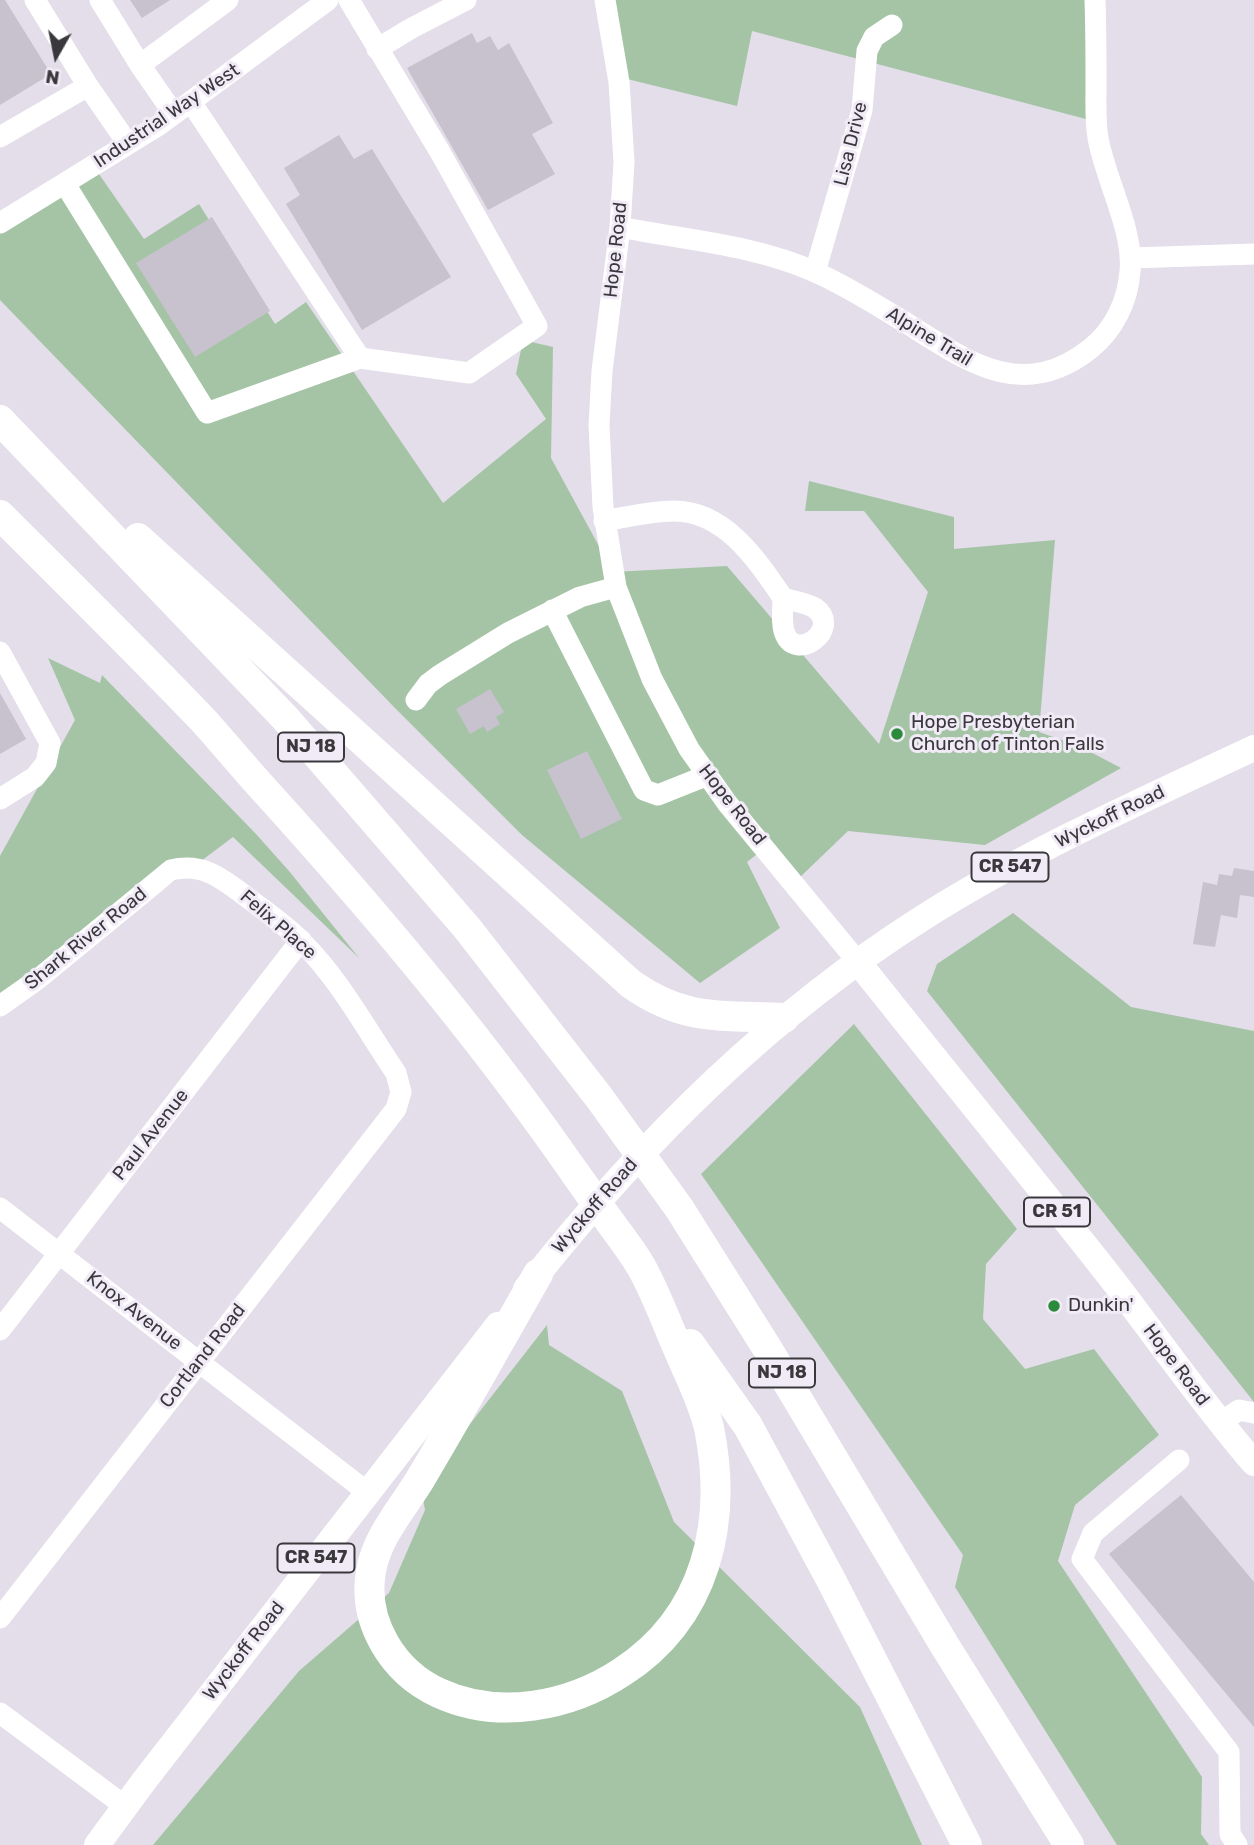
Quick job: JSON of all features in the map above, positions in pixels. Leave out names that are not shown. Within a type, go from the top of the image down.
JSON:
[{"type":"highway","points":[[0,413],[631,984],[683,1012],[784,1018]]},
{"type":"highway","name":"NJ 18","points":[[0,419],[327,765],[467,928],[598,1096],[679,1208],[1069,1845]]},
{"type":"highway","name":"NJ 18","points":[[0,515],[207,725],[313,843],[466,1025],[559,1151],[748,1426],[829,1576],[967,1845]]},
{"type":"highway","points":[[538,1274],[419,1482],[384,1536],[371,1571],[372,1610],[377,1629],[392,1656],[414,1678],[430,1689],[451,1699],[480,1705],[509,1707],[547,1704],[574,1697],[602,1685],[628,1669],[662,1639],[690,1600],[701,1577],[713,1532],[717,1497],[716,1471],[708,1423],[646,1277]]},
{"type":"main road","name":"Wyckoff Road","points":[[97,1845],[538,1274],[621,1174],[734,1061],[784,1018],[920,919],[1016,863],[1254,748]]},
{"type":"main road","name":"Hope Road","points":[[858,962],[1102,1267],[1220,1423],[1254,1463]]},
{"type":"street","points":[[35,0],[88,86],[128,144]]},
{"type":"street","points":[[100,0],[141,65],[183,108],[360,358]]},
{"type":"street","points":[[141,65],[229,0]]},
{"type":"street","name":"Industrial Way West","points":[[0,223],[183,108],[328,0]]},
{"type":"street","points":[[65,184],[207,413],[360,358],[469,373],[537,326],[440,152],[349,0]]},
{"type":"street","points":[[377,49],[466,0]]},
{"type":"street","name":"Hope Road","points":[[605,0],[617,69],[624,162],[620,227],[598,425],[604,521],[615,587],[663,703],[689,749],[727,803],[858,962]]},
{"type":"street","name":"Alpine Trail","points":[[620,227],[752,251],[815,272],[958,356],[995,371],[1040,373],[1068,364],[1104,336],[1128,290],[1128,244],[1098,135],[1095,0]]},
{"type":"street","name":"Lisa Drive","points":[[815,272],[859,123],[866,80],[867,51],[874,37],[892,25]]},
{"type":"street","points":[[0,137],[88,86]]},
{"type":"street","points":[[1130,258],[1254,254]]},
{"type":"street","points":[[604,521],[676,511],[711,520],[740,543],[762,567],[783,598]]},
{"type":"street","points":[[416,700],[440,674],[508,633],[580,597],[615,587]]},
{"type":"street","points":[[552,610],[644,790],[658,795],[708,775]]},
{"type":"street","points":[[0,652],[50,743],[46,764],[36,777],[0,799]]},
{"type":"street","name":"Felix Place","points":[[171,870],[181,867],[200,868],[217,875],[301,940],[325,967],[389,1062],[399,1080],[401,1092]]},
{"type":"street","name":"Shark River Road","points":[[0,1006],[38,979],[171,870]]},
{"type":"street","name":"Paul Avenue","points":[[0,1330],[301,940]]},
{"type":"street","name":"Cortland Road","points":[[0,1618],[396,1109],[401,1092]]},
{"type":"street","name":"Knox Avenue","points":[[0,1208],[367,1492]]},
{"type":"street","points":[[1220,1423],[1239,1410],[1254,1413]]},
{"type":"street","points":[[1179,1460],[1093,1533],[1082,1559],[1229,1752],[1230,1834],[1237,1845]]},
{"type":"street","points":[[0,1713],[126,1807]]},
{"type":"green space","points":[[605,0],[1094,0],[1101,123],[752,31],[737,106],[619,77]]},
{"type":"green space","points":[[92,164],[144,239],[199,204],[275,324],[306,302],[443,503],[546,419],[516,374],[523,340],[553,347],[551,458],[613,572],[727,566],[879,744],[928,592],[864,511],[805,511],[809,481],[954,517],[954,549],[1055,540],[1039,732],[1079,746],[1121,768],[985,845],[848,831],[796,881],[765,848],[747,862],[780,928],[700,983],[522,835],[394,707],[0,300],[0,224]]},
{"type":"green space","points":[[48,658],[100,683],[102,675],[256,834],[359,958],[233,837],[25,993],[0,1005],[0,856],[75,720]]},
{"type":"green space","points":[[1013,913],[1131,1007],[1254,1031],[1254,1402],[927,991],[937,964]]},
{"type":"green space","points":[[854,1024],[1017,1229],[986,1264],[983,1319],[1025,1369],[1094,1349],[1159,1435],[1075,1505],[1058,1561],[1202,1777],[1201,1834],[1209,1845],[1117,1845],[955,1587],[963,1555],[701,1174]]},
{"type":"green space","points":[[547,1325],[549,1345],[622,1391],[674,1522],[860,1707],[922,1845],[153,1845],[299,1671],[389,1593],[425,1510],[421,1487]]},
{"type":"building","points":[[0,0],[5,0],[51,74],[0,105]]},
{"type":"building","points":[[130,0],[170,0],[142,18]]},
{"type":"building","points":[[472,33],[477,43],[490,36],[498,50],[509,43],[553,123],[532,134],[555,174],[488,210],[407,68]]},
{"type":"building","points":[[339,135],[354,159],[372,149],[451,277],[362,330],[286,204],[300,195],[284,168]]},
{"type":"building","points":[[212,217],[270,311],[195,357],[136,263]]},
{"type":"building","points":[[490,689],[504,712],[496,717],[500,724],[487,732],[484,726],[470,734],[456,709]]},
{"type":"building","points":[[0,693],[26,739],[0,754]]},
{"type":"building","points":[[587,751],[622,819],[581,839],[547,770]]},
{"type":"building","points":[[1234,868],[1254,871],[1254,897],[1240,895],[1237,918],[1221,915],[1215,947],[1193,944],[1203,882],[1217,885],[1219,874],[1232,876]]},
{"type":"building","points":[[1181,1495],[1254,1582],[1254,1727],[1109,1554]]},
{"type":"place","name":"Hope Presbyterian Church of Tinton Falls","points":[[897,734]]},
{"type":"place","name":"Dunkin'","points":[[1054,1306]]}]
